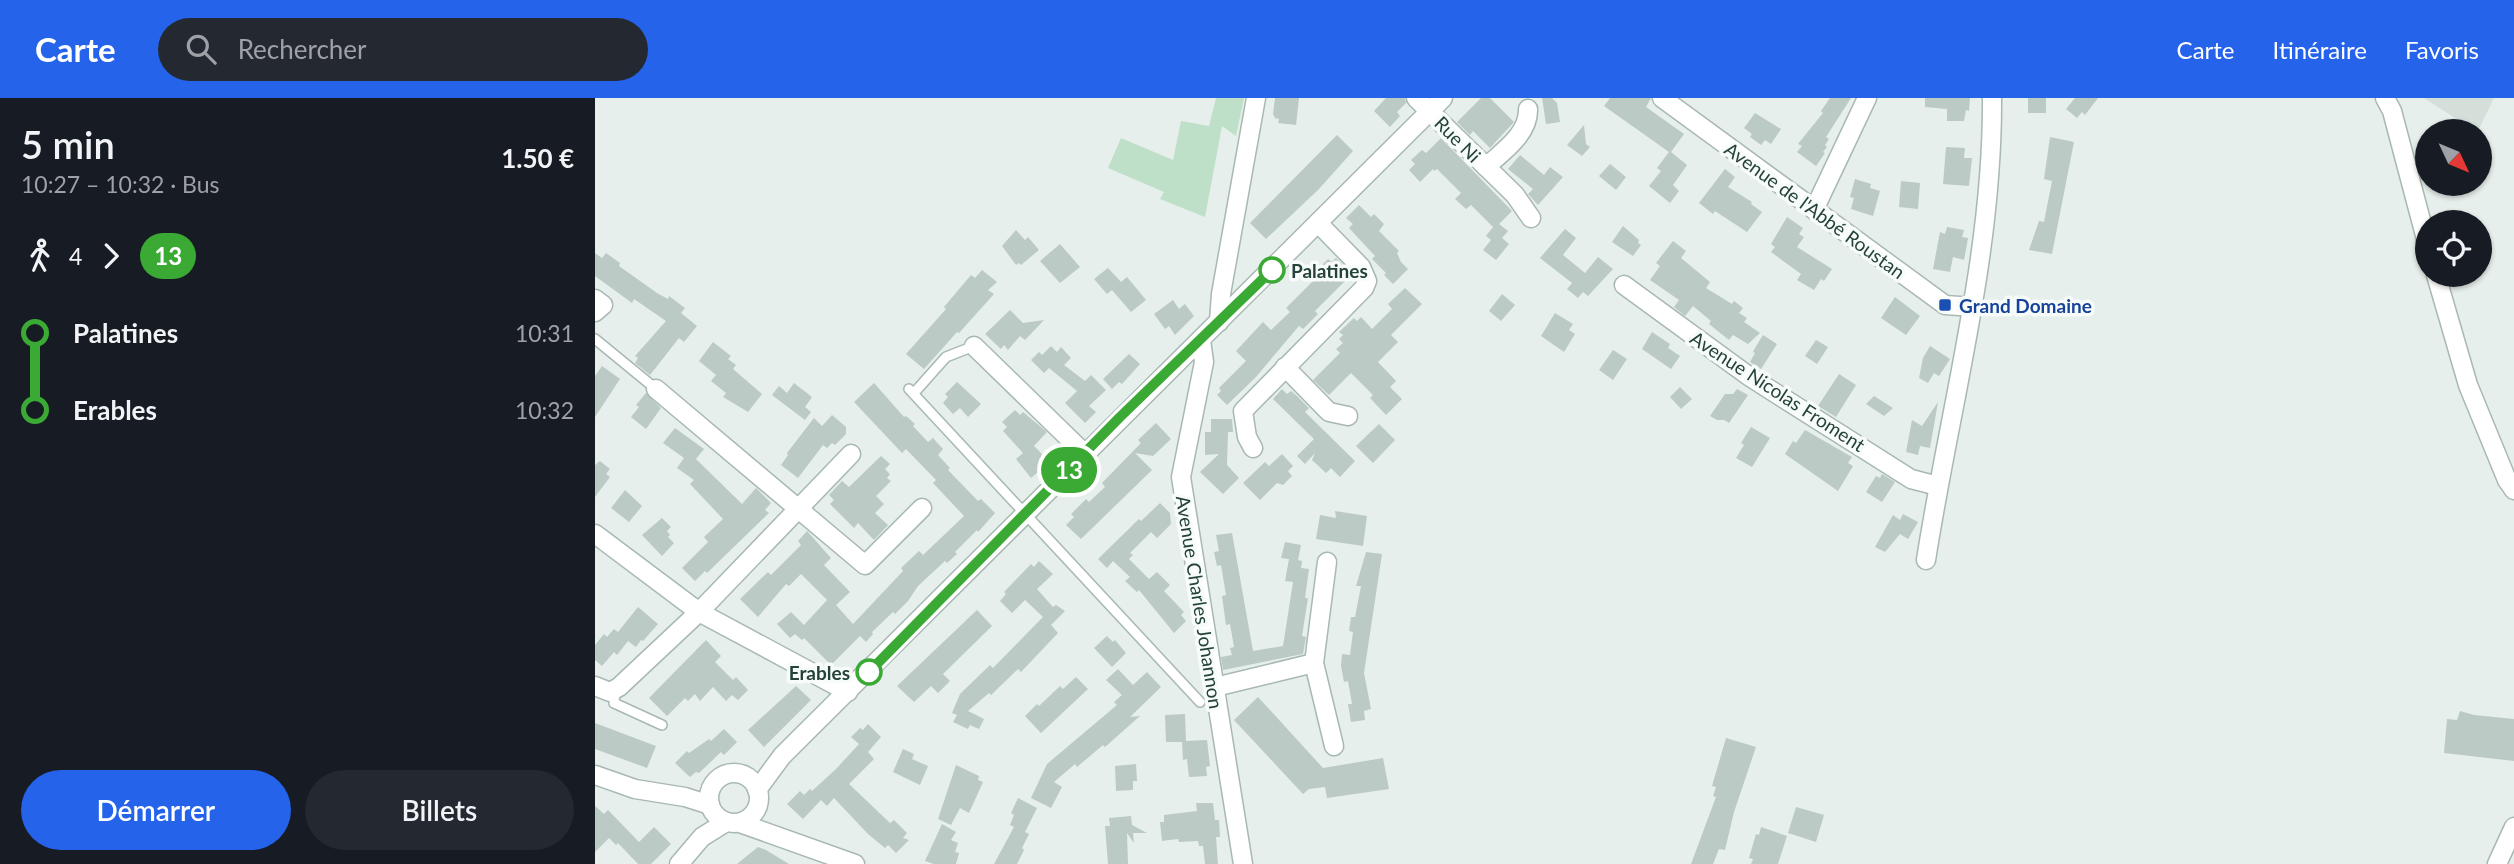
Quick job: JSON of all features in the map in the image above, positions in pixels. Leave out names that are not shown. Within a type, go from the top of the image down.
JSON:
[{"type":"street","points":[[1219,322],[1221,294],[1256,98]]},
{"type":"street","name":"Rue Ni","points":[[1416,98],[1515,195],[1531,218]]},
{"type":"street","points":[[720,810],[752,815],[758,796],[778,761],[1443,98]]},
{"type":"street","name":"Avenue de l'Abbé Roustan","points":[[1662,98],[1945,305],[1973,307]]},
{"type":"street","points":[[1814,210],[1867,98]]},
{"type":"street","points":[[1926,560],[1973,307],[1987,204],[1992,98]]},
{"type":"street","points":[[2385,98],[2392,111],[2418,210]]},
{"type":"street","name":"Rue Ni","points":[[1486,167],[1524,130],[1529,120],[1528,109]]},
{"type":"street","points":[[1254,448],[1247,437],[1243,411],[1357,296],[1367,281],[1361,267],[1318,223]]},
{"type":"street","name":"Avenue Nicolas Froment","points":[[1624,285],[1750,377],[1911,479],[1938,486]]},
{"type":"street","points":[[2439,287],[2468,385],[2507,480],[2514,490]]},
{"type":"street","points":[[595,299],[603,305],[595,312]]},
{"type":"street","name":"Avenue Charles Johannon","points":[[1201,340],[1205,362],[1181,477],[1229,790],[1243,864]]},
{"type":"street","points":[[974,346],[1085,454]]},
{"type":"street","points":[[1285,368],[1329,412],[1348,416]]},
{"type":"street","points":[[656,389],[865,565],[922,508]]},
{"type":"street","points":[[595,686],[610,692],[614,690],[699,612],[851,454]]},
{"type":"street","points":[[595,534],[699,612],[848,692]]},
{"type":"street","points":[[1327,562],[1314,663],[1334,746]]},
{"type":"street","points":[[1215,687],[1314,663]]},
{"type":"street","points":[[745,776],[778,761]]},
{"type":"street","points":[[679,864],[720,810],[721,777],[729,774],[745,776],[753,782],[782,838]]},
{"type":"street","points":[[595,775],[635,789],[685,797],[782,838],[855,864]]},
{"type":"street","points":[[2497,864],[2514,827]]},
{"type":"lane","points":[[595,339],[656,389]]},
{"type":"lane","points":[[974,346],[946,357],[912,391],[1200,702]]},
{"type":"lane","points":[[614,690],[614,703],[661,725]]},
{"type":"shaded area","points":[[2424,98],[2494,98],[2484,119],[2456,119]]},
{"type":"green space","points":[[1216,98],[1244,98],[1236,136],[1222,126],[1205,217],[1160,199],[1164,192],[1108,168],[1121,138],[1173,160],[1181,121],[1209,126]]},
{"type":"building","points":[[1275,98],[1299,98],[1296,125],[1278,123],[1279,119],[1273,114]]},
{"type":"building","points":[[1386,98],[1405,98],[1406,103],[1397,112],[1400,116],[1390,127],[1374,111]]},
{"type":"building","points":[[1481,98],[1490,98],[1514,122],[1490,148],[1473,131],[1470,135],[1457,122]]},
{"type":"building","points":[[1542,98],[1552,98],[1557,103],[1560,122],[1546,124]]},
{"type":"building","points":[[1610,98],[1651,98],[1646,107],[1684,134],[1671,152],[1687,165],[1673,185],[1679,191],[1670,203],[1649,186],[1661,171],[1657,168],[1669,152],[1604,106]]},
{"type":"building","points":[[1830,98],[1851,98],[1826,137],[1829,139],[1823,152],[1825,153],[1816,166],[1797,152],[1802,146],[1798,144],[1823,113],[1821,111]]},
{"type":"building","points":[[1925,98],[1970,98],[1969,111],[1966,110],[1964,121],[1947,121],[1947,109],[1925,107]]},
{"type":"building","points":[[2028,98],[2046,98],[2046,113],[2028,113]]},
{"type":"building","points":[[2075,98],[2098,98],[2085,115],[2082,112],[2077,118],[2066,109]]},
{"type":"building","points":[[1755,113],[1781,129],[1771,144],[1765,140],[1761,145],[1750,137],[1752,134],[1744,128]]},
{"type":"building","points":[[1584,125],[1586,144],[1590,147],[1582,156],[1567,145]]},
{"type":"building","points":[[1337,135],[1353,151],[1318,190],[1266,239],[1250,223]]},
{"type":"building","points":[[2050,137],[2074,142],[2052,254],[2029,250],[2039,221],[2044,222],[2052,181],[2044,179]]},
{"type":"building","points":[[1441,138],[1512,211],[1499,224],[1508,231],[1502,238],[1509,244],[1496,260],[1483,250],[1491,240],[1486,236],[1493,227],[1471,205],[1466,209],[1455,199],[1461,193],[1437,169],[1433,169],[1420,182],[1409,170],[1415,164],[1411,160],[1422,150],[1426,153]]},
{"type":"building","points":[[1946,147],[1965,148],[1964,158],[1972,158],[1969,186],[1943,184]]},
{"type":"building","points":[[1520,155],[1544,175],[1550,167],[1563,177],[1538,205],[1528,194],[1533,189],[1508,169]]},
{"type":"building","points":[[1610,164],[1626,177],[1616,190],[1599,176]]},
{"type":"building","points":[[1725,169],[1735,177],[1728,187],[1752,202],[1751,204],[1762,212],[1747,232],[1715,211],[1713,214],[1699,203]]},
{"type":"building","points":[[1855,179],[1871,184],[1870,188],[1880,191],[1873,216],[1851,209],[1854,198],[1850,197]]},
{"type":"building","points":[[1901,181],[1920,183],[1918,209],[1899,207]]},
{"type":"building","points":[[1359,205],[1371,217],[1374,214],[1384,224],[1379,231],[1399,251],[1397,253],[1401,262],[1408,269],[1393,284],[1372,259],[1375,256],[1349,228],[1353,224],[1346,218]]},
{"type":"building","points":[[1787,217],[1803,228],[1799,234],[1804,237],[1797,247],[1832,269],[1814,290],[1797,280],[1801,274],[1771,252],[1775,247],[1771,244]]},
{"type":"building","points":[[1623,226],[1641,245],[1633,256],[1612,242]]},
{"type":"building","points":[[1947,227],[1964,230],[1962,237],[1968,238],[1964,260],[1953,257],[1950,272],[1933,269],[1940,232],[1945,234]]},
{"type":"building","points":[[1565,229],[1576,238],[1563,255],[1585,273],[1598,257],[1613,269],[1588,296],[1583,292],[1578,298],[1567,289],[1572,283],[1540,258]]},
{"type":"building","points":[[1016,230],[1025,240],[1028,237],[1039,250],[1021,265],[1016,265],[1002,246]]},
{"type":"building","points":[[1673,241],[1686,251],[1681,258],[1710,282],[1706,288],[1743,308],[1739,313],[1747,318],[1744,322],[1760,333],[1748,344],[1733,335],[1729,340],[1709,324],[1711,321],[1693,306],[1685,316],[1674,307],[1679,300],[1650,280],[1660,266],[1656,263]]},
{"type":"building","points":[[1060,244],[1080,267],[1060,283],[1040,261]]},
{"type":"building","points":[[595,253],[602,258],[606,253],[620,263],[619,266],[657,293],[668,299],[669,296],[685,308],[681,313],[697,326],[684,342],[679,338],[650,375],[635,363],[638,358],[635,356],[666,321],[634,299],[632,303],[595,276]]},
{"type":"building","points":[[1336,258],[1348,270],[1342,276],[1346,280],[1315,311],[1318,314],[1303,329],[1299,326],[1255,378],[1227,405],[1217,395],[1221,391],[1219,388],[1246,361],[1236,351],[1263,322],[1271,330],[1290,312],[1286,308],[1315,279],[1311,276],[1328,259],[1332,262]]},
{"type":"building","points":[[1108,268],[1121,282],[1127,277],[1146,300],[1131,312],[1112,290],[1107,294],[1094,279]]},
{"type":"building","points":[[982,270],[997,282],[988,290],[994,294],[924,369],[906,354],[946,309],[944,307],[971,275],[975,278]]},
{"type":"building","points":[[1405,288],[1422,304],[1391,335],[1398,342],[1378,362],[1396,381],[1390,387],[1402,399],[1386,415],[1370,398],[1373,395],[1351,373],[1329,395],[1313,380],[1340,353],[1336,349],[1343,343],[1339,339],[1343,335],[1339,332],[1354,318],[1357,321],[1361,317],[1372,329],[1392,309],[1388,304]]},
{"type":"building","points":[[1502,294],[1515,305],[1501,321],[1489,311]]},
{"type":"building","points":[[1895,297],[1920,316],[1906,335],[1881,318]]},
{"type":"building","points":[[1173,300],[1179,309],[1185,304],[1194,316],[1175,335],[1169,326],[1165,329],[1154,314]]},
{"type":"building","points":[[1010,310],[1023,323],[1044,320],[1025,340],[1020,336],[1008,350],[1004,345],[1001,349],[985,334]]},
{"type":"building","points":[[1555,313],[1573,324],[1569,330],[1575,334],[1564,352],[1541,336]]},
{"type":"building","points":[[1652,332],[1670,344],[1668,348],[1680,356],[1671,369],[1642,349]]},
{"type":"building","points":[[1763,335],[1777,344],[1761,369],[1750,362]]},
{"type":"building","points":[[1816,340],[1828,347],[1817,364],[1805,356]]},
{"type":"building","points":[[713,342],[731,356],[728,359],[736,365],[733,369],[762,394],[748,412],[723,397],[726,393],[711,381],[716,375],[699,361]]},
{"type":"building","points":[[1051,346],[1057,352],[1061,347],[1071,358],[1064,365],[1085,381],[1091,375],[1106,390],[1089,406],[1096,412],[1085,423],[1065,403],[1077,391],[1049,368],[1044,373],[1031,360],[1039,352],[1042,355]]},
{"type":"building","points":[[1930,346],[1950,359],[1939,376],[1934,373],[1928,383],[1919,378],[1923,358]]},
{"type":"building","points":[[1613,350],[1627,359],[1613,380],[1599,370]]},
{"type":"building","points":[[1129,354],[1140,364],[1122,384],[1119,382],[1112,389],[1103,379]]},
{"type":"building","points":[[602,366],[620,379],[595,417],[595,376]]},
{"type":"building","points":[[1839,374],[1856,385],[1836,417],[1818,406]]},
{"type":"building","points":[[957,382],[981,404],[968,417],[960,408],[953,414],[943,403],[948,397],[945,394]]},
{"type":"building","points":[[794,383],[812,397],[805,407],[811,412],[805,420],[772,395],[779,386],[787,393]]},
{"type":"building","points":[[874,383],[904,417],[915,424],[913,426],[928,442],[933,438],[943,449],[938,455],[950,468],[948,470],[978,501],[981,499],[995,513],[955,552],[957,554],[947,563],[945,561],[918,586],[895,614],[893,612],[872,632],[866,642],[860,636],[831,665],[804,638],[802,640],[795,634],[790,638],[777,624],[791,612],[804,625],[827,600],[801,574],[789,586],[786,584],[758,617],[740,599],[768,572],[771,575],[801,545],[798,541],[807,531],[831,558],[824,565],[850,592],[836,605],[853,624],[903,571],[901,568],[919,551],[923,555],[964,516],[933,483],[936,480],[906,449],[902,453],[854,402]]},
{"type":"building","points":[[1680,387],[1692,399],[1681,409],[1670,397]]},
{"type":"building","points":[[1282,389],[1287,394],[1291,391],[1297,396],[1309,408],[1305,412],[1355,461],[1340,477],[1331,468],[1326,473],[1312,460],[1315,453],[1305,464],[1297,456],[1314,439],[1273,399]]},
{"type":"building","points":[[1737,389],[1748,395],[1729,423],[1710,416],[1725,394],[1733,394]]},
{"type":"building","points":[[646,393],[661,408],[646,429],[631,417],[639,407],[636,405]]},
{"type":"building","points":[[1874,396],[1893,408],[1884,416],[1866,404]]},
{"type":"building","points":[[1938,402],[1930,448],[1920,446],[1918,455],[1906,452],[1912,420],[1922,426]]},
{"type":"building","points":[[1015,410],[1020,415],[1023,412],[1047,432],[1034,446],[1050,462],[1031,478],[1016,459],[1023,453],[1003,431],[1007,427],[1002,422]]},
{"type":"building","points":[[832,415],[846,427],[846,434],[835,445],[832,443],[827,448],[823,445],[798,478],[781,465],[787,453],[814,418],[822,426]]},
{"type":"building","points":[[1211,419],[1232,419],[1233,432],[1228,432],[1227,465],[1239,478],[1223,494],[1200,472],[1219,454],[1205,455],[1205,432],[1211,432]]},
{"type":"building","points":[[1156,423],[1171,439],[1153,456],[1135,453],[1152,470],[1081,539],[1066,525],[1074,517],[1071,514],[1086,499],[1089,502],[1105,487],[1102,483],[1141,443],[1138,440]]},
{"type":"building","points":[[1379,424],[1395,440],[1373,463],[1356,446]]},
{"type":"building","points":[[1751,427],[1770,438],[1752,467],[1736,458]]},
{"type":"building","points":[[675,428],[704,449],[696,459],[742,504],[756,488],[771,503],[765,510],[769,513],[707,573],[705,571],[695,581],[682,568],[708,542],[704,537],[723,519],[690,484],[694,480],[677,468],[684,458],[663,443]]},
{"type":"building","points":[[1805,430],[1852,457],[1848,463],[1853,466],[1838,491],[1785,454],[1793,441],[1796,443]]},
{"type":"building","points":[[1282,454],[1293,466],[1288,471],[1292,476],[1283,485],[1277,483],[1260,500],[1243,483],[1265,462],[1269,466]]},
{"type":"building","points":[[881,456],[890,464],[885,469],[890,474],[887,478],[891,481],[876,496],[884,504],[875,513],[888,525],[874,540],[858,523],[854,528],[830,504],[834,500],[829,495],[842,481],[849,487]]},
{"type":"building","points":[[600,461],[610,469],[606,474],[610,477],[595,497],[595,465]]},
{"type":"building","points":[[1882,474],[1895,482],[1882,502],[1866,492],[1876,476],[1880,478]]},
{"type":"building","points":[[625,490],[642,506],[629,522],[611,508]]},
{"type":"building","points":[[1160,503],[1170,513],[1171,524],[1157,538],[1151,532],[1130,553],[1133,555],[1129,559],[1149,579],[1157,572],[1170,585],[1164,591],[1184,612],[1181,615],[1186,621],[1174,633],[1139,590],[1137,592],[1125,581],[1130,577],[1113,561],[1107,568],[1098,559],[1139,519],[1141,521]]},
{"type":"building","points":[[1335,511],[1367,516],[1363,546],[1316,539],[1320,515],[1336,518]]},
{"type":"building","points":[[1903,514],[1918,522],[1908,539],[1900,534],[1885,552],[1875,547],[1893,515],[1900,520]]},
{"type":"building","points":[[662,518],[671,527],[667,531],[670,535],[668,537],[674,543],[662,556],[642,535]]},
{"type":"building","points":[[1232,533],[1253,651],[1283,646],[1293,582],[1285,581],[1289,559],[1281,558],[1285,542],[1301,545],[1298,560],[1302,561],[1301,568],[1309,569],[1302,636],[1306,637],[1303,654],[1223,670],[1221,657],[1232,655],[1230,648],[1234,647],[1230,624],[1226,625],[1222,596],[1226,595],[1221,565],[1217,566],[1214,552],[1219,551],[1216,535]]},
{"type":"building","points":[[1366,552],[1382,554],[1364,673],[1371,709],[1364,711],[1365,720],[1351,722],[1348,704],[1352,704],[1348,681],[1344,682],[1342,654],[1350,655],[1353,632],[1349,631],[1351,617],[1355,617],[1361,586],[1356,586]]},
{"type":"building","points":[[1039,561],[1053,574],[1037,589],[1053,607],[1056,605],[1065,611],[1051,625],[1058,633],[1021,672],[1018,669],[991,695],[989,693],[968,711],[984,719],[979,729],[970,725],[968,729],[953,722],[957,715],[952,713],[960,694],[990,665],[993,668],[1043,617],[1025,600],[1012,613],[1000,601],[1006,594],[1004,592],[1031,564],[1034,567]]},
{"type":"building","points":[[638,607],[658,624],[636,647],[628,641],[617,655],[614,652],[602,666],[595,660],[595,645],[604,634],[607,637],[614,629],[618,632]]},
{"type":"building","points":[[977,610],[992,626],[943,674],[950,681],[938,693],[931,686],[914,702],[897,686]]},
{"type":"building","points":[[1107,636],[1113,642],[1115,640],[1126,653],[1112,667],[1094,648]]},
{"type":"building","points":[[706,640],[721,656],[715,662],[733,680],[736,677],[748,690],[738,700],[732,695],[726,701],[713,687],[700,701],[695,694],[688,701],[685,698],[667,716],[649,698]]},
{"type":"building","points":[[1118,669],[1133,685],[1147,672],[1161,687],[1130,717],[1140,716],[1105,747],[1103,745],[1077,767],[1075,764],[1054,782],[1062,787],[1051,808],[1031,798],[1047,764],[1117,705],[1114,702],[1122,695],[1106,680]]},
{"type":"building","points":[[1076,677],[1088,689],[1041,733],[1025,716],[1060,686],[1063,689]]},
{"type":"building","points":[[796,686],[811,700],[764,747],[748,730]]},
{"type":"building","points":[[1258,697],[1323,768],[1383,758],[1389,789],[1327,798],[1325,787],[1309,789],[1303,794],[1234,720]]},
{"type":"building","points":[[2460,711],[2514,719],[2514,761],[2444,753],[2447,719],[2457,720]]},
{"type":"building","points":[[1185,714],[1186,741],[1207,740],[1210,766],[1206,767],[1207,776],[1189,777],[1187,759],[1183,760],[1182,742],[1166,742],[1165,715]]},
{"type":"building","points":[[595,723],[656,746],[647,768],[595,749]]},
{"type":"building","points":[[868,724],[881,737],[868,752],[874,759],[849,784],[890,823],[894,820],[907,833],[903,838],[909,840],[896,853],[888,845],[885,848],[868,834],[834,798],[827,806],[821,800],[803,819],[787,804],[800,791],[804,795],[810,789],[812,791],[836,769],[859,744],[851,737]]},
{"type":"building","points":[[724,729],[737,742],[724,755],[721,752],[699,773],[696,772],[690,777],[675,763],[687,751],[689,753],[709,739],[711,741]]},
{"type":"building","points":[[1726,738],[1756,747],[1734,812],[1725,850],[1719,849],[1713,864],[1691,864],[1716,797],[1713,796],[1716,787],[1712,786]]},
{"type":"building","points":[[903,749],[914,754],[912,759],[928,766],[920,785],[893,772]]},
{"type":"building","points":[[1136,764],[1137,781],[1133,781],[1133,790],[1116,791],[1115,766]]},
{"type":"building","points":[[956,765],[979,776],[978,780],[983,782],[969,813],[960,808],[951,825],[938,819]]},
{"type":"building","points":[[1018,798],[1037,808],[1025,832],[1029,834],[1022,848],[1024,850],[1017,864],[994,864],[1014,827],[1010,825],[1014,815],[1011,813]]},
{"type":"building","points":[[1196,803],[1213,803],[1215,820],[1219,820],[1220,837],[1216,837],[1218,864],[1205,864],[1203,846],[1199,846],[1198,841],[1162,841],[1160,822],[1164,822],[1164,815],[1197,811]]},
{"type":"building","points":[[595,806],[604,814],[608,810],[639,842],[654,827],[671,844],[651,864],[638,864],[618,843],[616,845],[609,838],[595,852]]},
{"type":"building","points":[[1796,807],[1824,815],[1816,842],[1788,833]]},
{"type":"building","points":[[1131,816],[1132,825],[1147,833],[1133,833],[1134,843],[1127,833],[1128,864],[1108,864],[1105,826],[1110,826],[1109,818]]},
{"type":"building","points":[[942,824],[956,832],[951,840],[958,843],[955,852],[959,853],[956,864],[934,864],[925,861]]},
{"type":"building","points":[[1761,827],[1787,836],[1778,864],[1751,864],[1753,859],[1749,858],[1756,834],[1759,835]]},
{"type":"building","points":[[758,847],[766,850],[789,864],[737,864]]},
{"type":"bus line","name":"13","points":[[869,672],[1120,417],[1272,270]]},
{"type":"place","name":"Palatines","points":[[1272,270]]},
{"type":"place","name":"Grand Domaine","points":[[1945,305]]},
{"type":"place","name":"Erables","points":[[869,672]]}]
